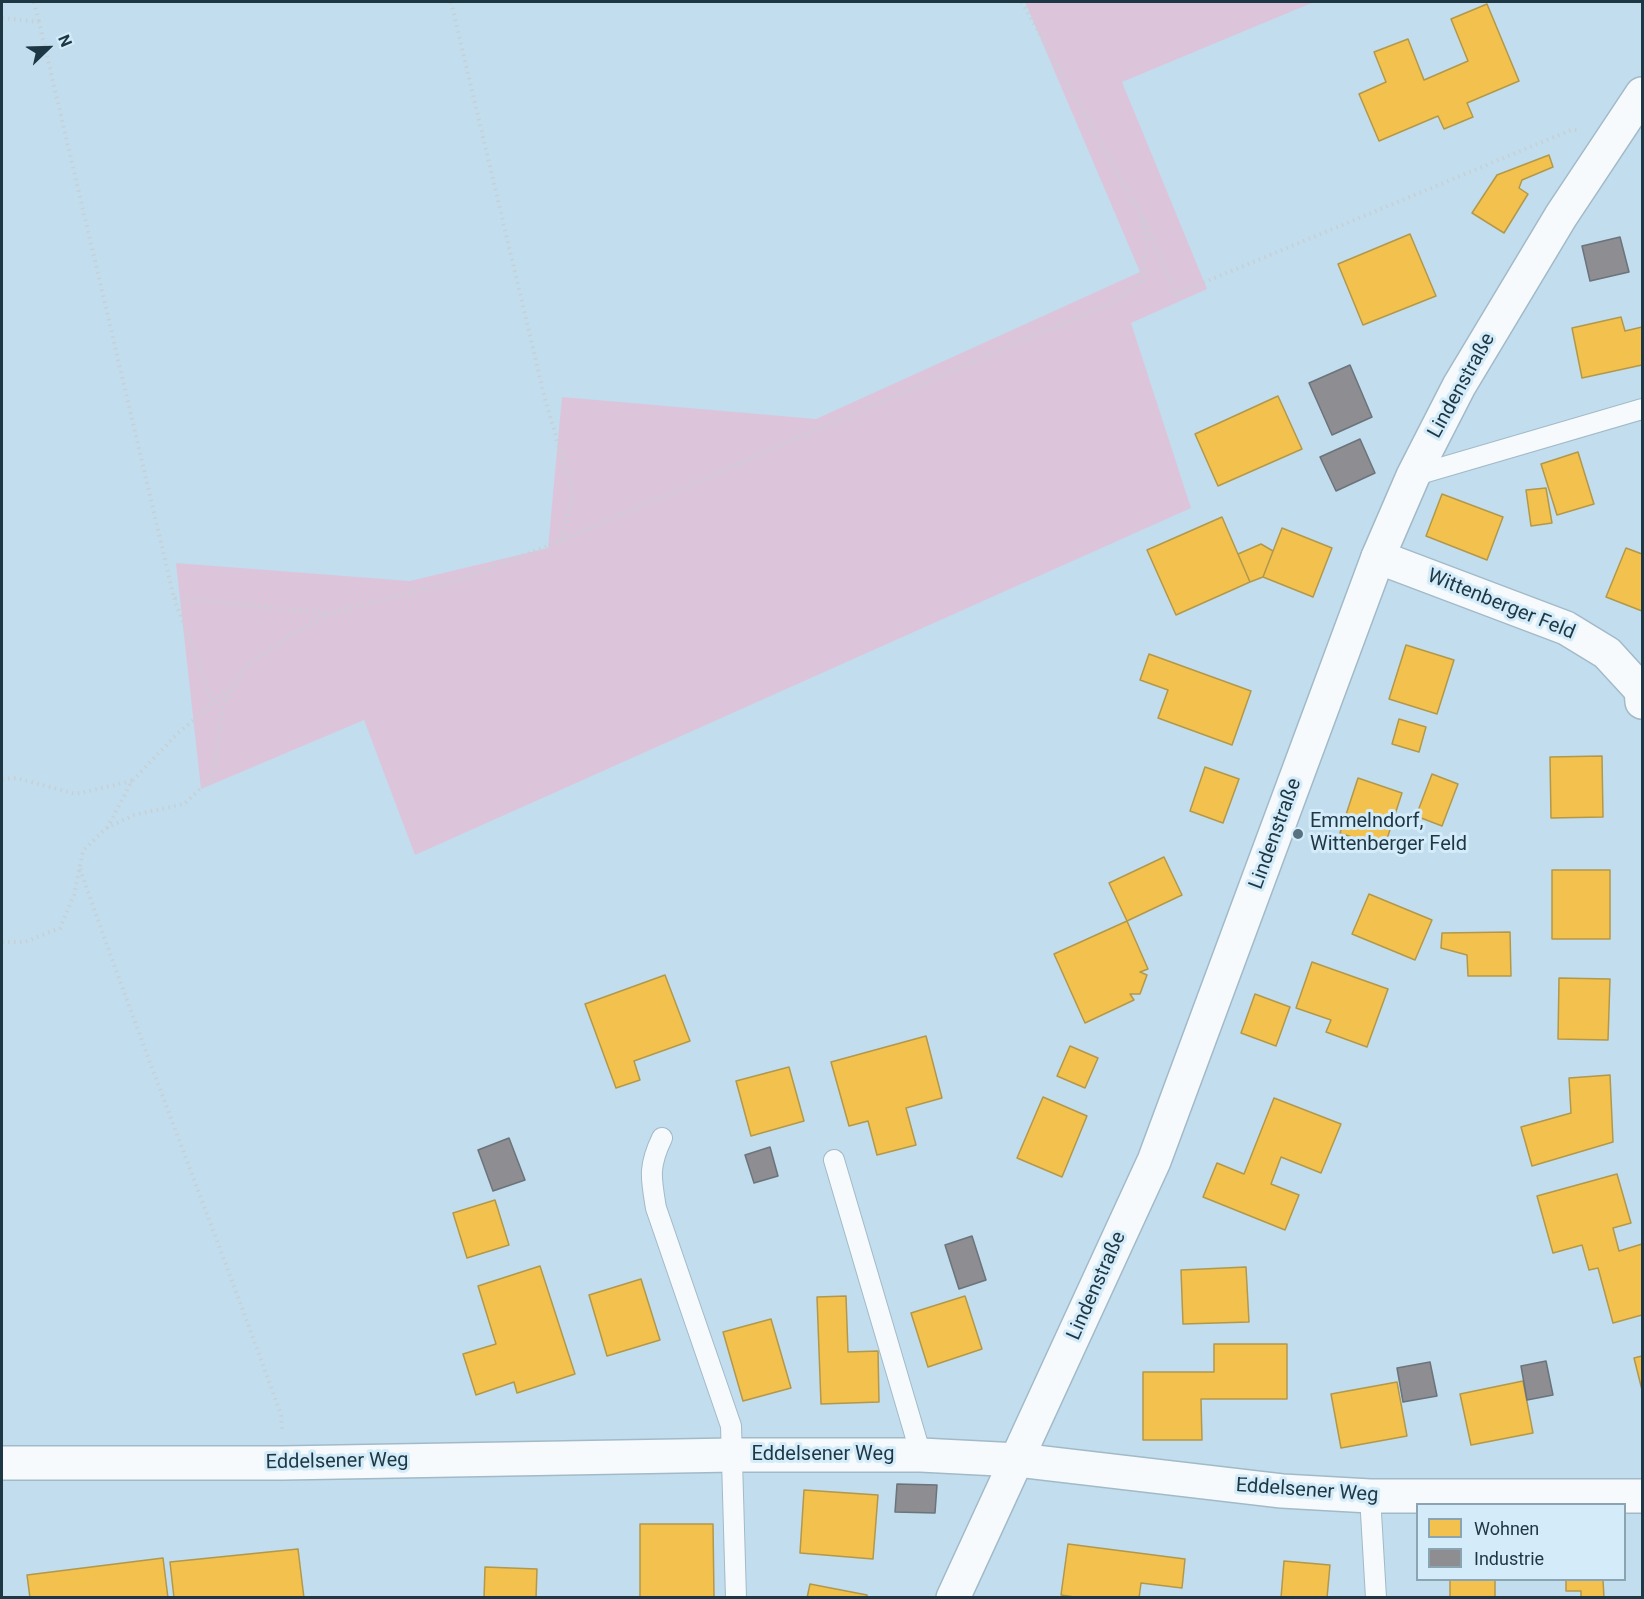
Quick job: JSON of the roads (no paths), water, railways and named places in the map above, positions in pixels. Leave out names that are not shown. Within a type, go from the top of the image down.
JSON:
[{"type":"street","name":"Lindenstraße","points":[[954,1598],[1154,1161],[1378,557],[1413,476],[1476,356],[1561,216],[1642,94]]},
{"type":"street","name":"Wittenberger Feld","points":[[1378,557],[1566,628],[1607,653],[1642,694]]},
{"type":"street","name":"Eddelsener Weg","points":[[2,1463],[283,1463],[733,1455],[921,1455],[1018,1460],[1282,1491],[1370,1497],[1642,1496]]},
{"type":"lane","points":[[1413,476],[1642,409]]},
{"type":"lane","points":[[662,1138],[653,1158],[651,1179],[656,1208],[731,1426],[736,1598]]},
{"type":"lane","points":[[834,1160],[921,1455]]},
{"type":"lane","points":[[1370,1497],[1376,1598]]},
{"type":"place","name":"Emmelndorf, Wittenberger Feld","points":[[1298,834]]}]
